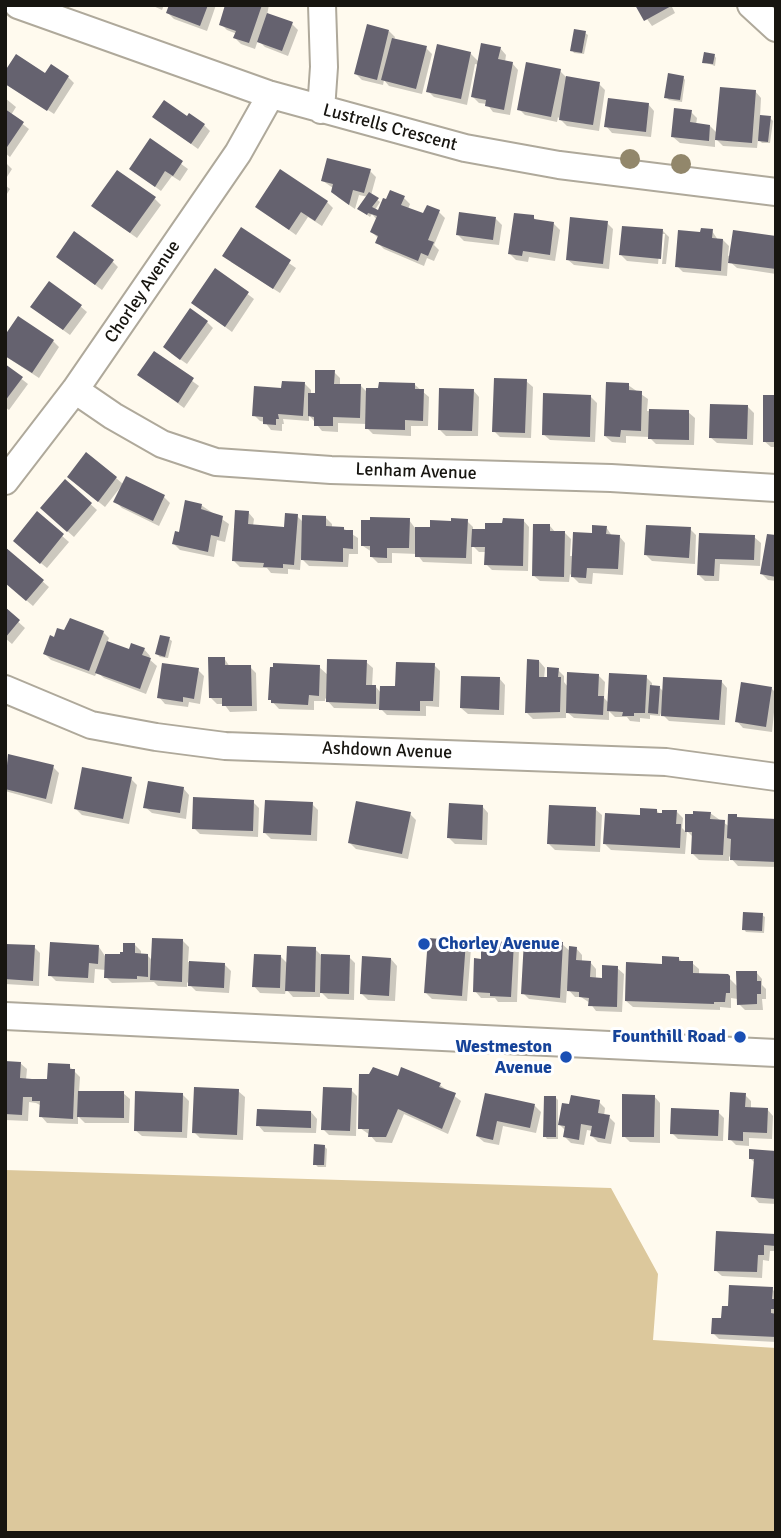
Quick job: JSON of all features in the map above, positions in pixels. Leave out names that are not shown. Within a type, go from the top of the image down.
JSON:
[{"type":"street","name":"Lustrells Crescent","points":[[18,5],[268,94],[466,148],[653,178],[776,192]]},
{"type":"street","points":[[321,110],[324,66],[323,5]]},
{"type":"street","points":[[751,5],[776,28]]},
{"type":"street","name":"Chorley Avenue","points":[[5,481],[75,390],[239,153],[265,105],[268,94]]},
{"type":"street","name":"Lenham Avenue","points":[[75,390],[162,444],[216,462],[331,470],[611,478],[776,488]]},
{"type":"street","name":"Ashdown Avenue","points":[[5,689],[91,725],[225,746],[666,761],[776,777]]},
{"type":"street","points":[[5,1016],[776,1053]]},
{"type":"shaded area","points":[[5,1170],[611,1188],[658,1274],[653,1340],[776,1348],[776,1533],[5,1533]]},
{"type":"building","points":[[169,5],[208,5],[200,26],[166,13]]},
{"type":"building","points":[[225,5],[262,5],[249,43],[233,38],[236,31],[219,25]]},
{"type":"building","points":[[635,5],[673,5],[644,21]]},
{"type":"building","points":[[267,13],[293,22],[282,51],[257,42]]},
{"type":"building","points":[[367,24],[389,30],[377,80],[354,74]]},
{"type":"building","points":[[574,29],[586,31],[582,53],[570,51]]},
{"type":"building","points":[[392,38],[427,46],[416,89],[381,80]]},
{"type":"building","points":[[481,43],[501,47],[498,59],[513,62],[504,110],[485,106],[486,100],[471,97]]},
{"type":"building","points":[[437,44],[471,52],[461,99],[426,92]]},
{"type":"building","points":[[704,52],[715,54],[713,64],[702,63]]},
{"type":"building","points":[[16,54],[45,73],[51,64],[69,76],[47,111],[5,84],[5,71]]},
{"type":"building","points":[[526,62],[561,69],[551,117],[517,110]]},
{"type":"building","points":[[668,73],[684,76],[680,100],[664,98]]},
{"type":"building","points":[[566,76],[600,82],[593,125],[559,120]]},
{"type":"building","points":[[720,87],[756,90],[752,143],[715,140]]},
{"type":"building","points":[[608,98],[649,103],[646,132],[604,127]]},
{"type":"building","points":[[164,100],[187,116],[189,113],[205,124],[191,144],[152,117]]},
{"type":"building","points":[[674,108],[692,110],[690,122],[710,125],[709,141],[671,137]]},
{"type":"building","points":[[5,109],[24,122],[5,150]]},
{"type":"building","points":[[760,115],[771,116],[768,142],[758,141]]},
{"type":"building","points":[[150,138],[183,161],[173,176],[165,171],[155,187],[129,169]]},
{"type":"building","points":[[327,158],[371,169],[364,193],[353,190],[349,205],[331,192],[333,184],[321,181]]},
{"type":"building","points":[[280,169],[328,201],[315,221],[301,212],[289,230],[255,207]]},
{"type":"building","points":[[117,170],[156,197],[130,233],[91,206]]},
{"type":"building","points":[[390,190],[405,196],[401,205],[423,213],[427,205],[440,210],[428,240],[434,242],[428,256],[421,253],[418,261],[375,243],[378,236],[370,232],[377,216],[367,215],[357,209],[369,192],[379,198],[372,207],[378,210]]},
{"type":"building","points":[[459,212],[496,217],[493,240],[456,235]]},
{"type":"building","points":[[514,213],[534,215],[534,219],[554,222],[550,255],[523,251],[522,256],[508,254]]},
{"type":"building","points":[[570,217],[608,221],[603,264],[566,260]]},
{"type":"building","points":[[622,226],[663,229],[661,259],[619,255]]},
{"type":"building","points":[[241,227],[291,260],[273,289],[222,256]]},
{"type":"building","points":[[701,228],[713,229],[712,238],[723,239],[721,271],[675,267],[678,230],[700,232]]},
{"type":"building","points":[[733,230],[776,236],[776,269],[728,263]]},
{"type":"building","points":[[74,231],[114,260],[95,285],[56,257]]},
{"type":"building","points":[[215,268],[249,292],[225,327],[191,303]]},
{"type":"building","points":[[49,281],[82,305],[63,330],[30,307]]},
{"type":"building","points":[[190,308],[208,321],[180,360],[163,347]]},
{"type":"building","points":[[18,316],[54,340],[32,373],[5,356],[5,335]]},
{"type":"building","points":[[154,351],[194,378],[178,403],[137,375]]},
{"type":"building","points":[[5,364],[23,377],[5,401]]},
{"type":"building","points":[[315,370],[335,370],[334,384],[361,384],[360,418],[333,417],[333,426],[314,426],[314,417],[308,416],[308,393],[315,393]]},
{"type":"building","points":[[494,378],[527,379],[525,433],[492,432]]},
{"type":"building","points":[[282,381],[305,382],[303,416],[278,414],[276,425],[263,424],[263,417],[252,416],[254,386],[281,388]]},
{"type":"building","points":[[379,382],[415,383],[415,389],[424,389],[423,421],[405,420],[405,430],[365,429],[366,388],[378,388]]},
{"type":"building","points":[[606,382],[629,383],[629,390],[642,391],[641,431],[621,430],[620,437],[604,436]]},
{"type":"building","points":[[439,388],[474,389],[472,431],[438,430]]},
{"type":"building","points":[[543,393],[591,395],[590,437],[542,435]]},
{"type":"building","points":[[763,395],[776,395],[776,442],[763,442]]},
{"type":"building","points":[[710,404],[748,405],[747,439],[709,438]]},
{"type":"building","points":[[649,409],[689,410],[689,440],[648,439]]},
{"type":"building","points":[[86,452],[117,477],[98,502],[67,477]]},
{"type":"building","points":[[126,476],[165,495],[153,521],[113,502]]},
{"type":"building","points":[[65,479],[92,503],[67,532],[40,508]]},
{"type":"building","points":[[185,500],[202,504],[201,509],[223,516],[219,537],[211,535],[208,552],[172,544],[175,531],[179,532]]},
{"type":"building","points":[[235,510],[249,511],[248,524],[284,527],[285,513],[298,514],[294,565],[283,564],[283,568],[263,567],[264,563],[232,561]]},
{"type":"building","points":[[37,511],[64,534],[40,564],[13,541]]},
{"type":"building","points":[[302,515],[326,516],[326,526],[353,530],[353,549],[343,548],[343,562],[301,560]]},
{"type":"building","points":[[370,517],[410,518],[409,548],[387,548],[387,558],[370,557],[370,546],[361,546],[361,520],[370,520]]},
{"type":"building","points":[[451,518],[468,519],[466,558],[415,557],[415,527],[430,527],[430,520],[451,521]]},
{"type":"building","points":[[503,518],[524,519],[523,566],[484,565],[485,547],[471,547],[472,529],[485,529],[485,523],[502,523]]},
{"type":"building","points":[[533,524],[550,524],[550,531],[565,531],[564,577],[532,576]]},
{"type":"building","points":[[592,525],[607,526],[606,534],[620,535],[618,569],[587,568],[586,578],[571,577],[573,532],[592,533]]},
{"type":"building","points":[[646,525],[691,527],[689,558],[644,555]]},
{"type":"building","points":[[699,533],[755,535],[754,560],[715,559],[714,576],[697,575]]},
{"type":"building","points":[[767,534],[776,535],[776,577],[760,574]]},
{"type":"building","points":[[5,547],[44,580],[26,601],[5,583]]},
{"type":"building","points":[[5,607],[20,620],[5,638]]},
{"type":"building","points":[[70,618],[104,631],[89,671],[43,654],[50,635],[54,637],[57,628],[64,630]]},
{"type":"building","points":[[160,635],[170,637],[165,657],[155,654]]},
{"type":"building","points":[[107,641],[129,649],[131,643],[145,648],[142,655],[151,658],[140,689],[95,673]]},
{"type":"building","points":[[208,657],[225,657],[225,665],[251,665],[252,706],[222,706],[222,698],[209,698]]},
{"type":"building","points":[[327,659],[367,660],[366,685],[376,685],[376,704],[326,702]]},
{"type":"building","points":[[527,659],[539,660],[539,677],[547,677],[547,667],[559,668],[560,712],[525,713]]},
{"type":"building","points":[[396,662],[435,663],[433,701],[420,701],[420,711],[379,710],[380,686],[395,686]]},
{"type":"building","points":[[162,663],[199,668],[194,699],[183,697],[183,702],[157,698]]},
{"type":"building","points":[[273,663],[320,665],[319,696],[309,695],[308,705],[271,703],[271,700],[268,700],[270,667],[273,667]]},
{"type":"building","points":[[567,672],[599,674],[598,696],[604,696],[603,715],[566,713]]},
{"type":"building","points":[[609,673],[647,675],[645,713],[622,716],[623,712],[607,711]]},
{"type":"building","points":[[461,676],[500,677],[499,710],[460,708]]},
{"type":"building","points":[[663,677],[722,680],[719,720],[661,716]]},
{"type":"building","points":[[741,682],[772,687],[766,727],[735,722]]},
{"type":"building","points":[[650,685],[660,686],[658,714],[648,713]]},
{"type":"building","points":[[8,754],[54,765],[46,799],[5,789]]},
{"type":"building","points":[[82,767],[132,777],[123,819],[74,809]]},
{"type":"building","points":[[148,781],[184,787],[180,813],[143,808]]},
{"type":"building","points":[[193,797],[254,800],[253,831],[192,829]]},
{"type":"building","points":[[265,800],[313,802],[311,835],[263,833]]},
{"type":"building","points":[[356,801],[411,812],[402,854],[348,843]]},
{"type":"building","points":[[449,803],[483,805],[482,840],[447,838]]},
{"type":"building","points":[[549,805],[596,807],[595,846],[547,844]]},
{"type":"building","points":[[640,808],[657,809],[657,813],[662,813],[662,810],[677,810],[676,824],[681,824],[680,848],[603,844],[605,813],[640,815]]},
{"type":"building","points":[[693,811],[711,812],[710,819],[725,820],[723,855],[691,854],[692,832],[685,832],[685,814],[693,814]]},
{"type":"building","points":[[728,814],[776,819],[776,862],[730,860]]},
{"type":"building","points":[[743,912],[763,913],[762,931],[742,930]]},
{"type":"building","points":[[152,938],[183,939],[182,982],[150,980]]},
{"type":"building","points":[[428,938],[466,941],[462,996],[424,993]]},
{"type":"building","points":[[524,940],[563,942],[560,998],[521,994]]},
{"type":"building","points":[[481,941],[514,942],[511,997],[473,992],[474,958],[481,959]]},
{"type":"building","points":[[50,942],[99,945],[98,964],[89,963],[88,978],[48,976]]},
{"type":"building","points":[[123,943],[135,943],[135,953],[148,954],[148,977],[104,978],[105,954],[120,954],[123,952]]},
{"type":"building","points":[[5,944],[35,945],[33,981],[5,979]]},
{"type":"building","points":[[287,946],[316,947],[315,992],[285,991]]},
{"type":"building","points":[[569,946],[577,947],[576,960],[591,961],[590,977],[602,978],[602,965],[618,966],[617,1007],[588,1006],[589,998],[579,997],[579,992],[567,991]]},
{"type":"building","points":[[254,954],[281,955],[280,988],[252,987]]},
{"type":"building","points":[[321,954],[350,955],[349,994],[320,993]]},
{"type":"building","points":[[362,956],[391,958],[389,996],[360,994]]},
{"type":"building","points":[[662,956],[679,957],[679,961],[693,961],[693,973],[728,974],[730,993],[726,993],[725,1002],[714,1004],[625,1001],[626,962],[662,964]]},
{"type":"building","points":[[189,961],[225,963],[224,988],[188,986]]},
{"type":"building","points":[[736,971],[757,971],[757,981],[761,981],[761,994],[757,994],[757,1004],[737,1005]]},
{"type":"building","points":[[5,1061],[21,1062],[20,1078],[32,1079],[47,1079],[48,1063],[70,1064],[70,1069],[75,1069],[73,1119],[39,1117],[40,1101],[32,1101],[32,1097],[23,1097],[22,1115],[5,1114]]},
{"type":"building","points":[[373,1067],[398,1076],[401,1067],[441,1083],[439,1087],[456,1093],[442,1129],[398,1109],[386,1137],[368,1137],[369,1129],[358,1129],[359,1074],[369,1074]]},
{"type":"building","points":[[194,1087],[239,1089],[237,1135],[192,1133]]},
{"type":"building","points":[[323,1087],[352,1088],[350,1131],[321,1130]]},
{"type":"building","points":[[78,1091],[124,1091],[124,1118],[77,1117]]},
{"type":"building","points":[[135,1091],[183,1093],[182,1132],[134,1131]]},
{"type":"building","points":[[730,1092],[746,1093],[745,1107],[768,1108],[767,1133],[743,1132],[743,1141],[728,1140]]},
{"type":"building","points":[[485,1093],[535,1104],[530,1128],[497,1121],[493,1140],[476,1136]]},
{"type":"building","points":[[622,1094],[655,1095],[654,1137],[622,1137]]},
{"type":"building","points":[[571,1095],[600,1100],[598,1113],[610,1115],[605,1139],[590,1136],[592,1126],[581,1124],[579,1140],[563,1137],[565,1126],[558,1125],[562,1103],[569,1104]]},
{"type":"building","points":[[544,1096],[556,1096],[556,1137],[543,1137]]},
{"type":"building","points":[[671,1108],[719,1110],[718,1136],[670,1134]]},
{"type":"building","points":[[257,1109],[311,1111],[311,1128],[256,1126]]},
{"type":"building","points":[[314,1144],[325,1145],[324,1165],[313,1165]]},
{"type":"building","points":[[749,1149],[776,1151],[776,1199],[751,1197],[754,1159],[749,1159]]},
{"type":"building","points":[[716,1231],[776,1234],[776,1246],[764,1245],[764,1255],[758,1255],[757,1272],[714,1271]]},
{"type":"building","points":[[729,1285],[773,1287],[772,1299],[776,1299],[776,1309],[771,1309],[771,1313],[776,1314],[776,1337],[711,1334],[712,1318],[721,1318],[722,1306],[728,1306]]},
{"type":"place","name":"Chorley Avenue","points":[[424,944]]},
{"type":"place","name":"Founthill Road","points":[[740,1037]]},
{"type":"place","name":"Westmeston Avenue","points":[[566,1057]]}]
